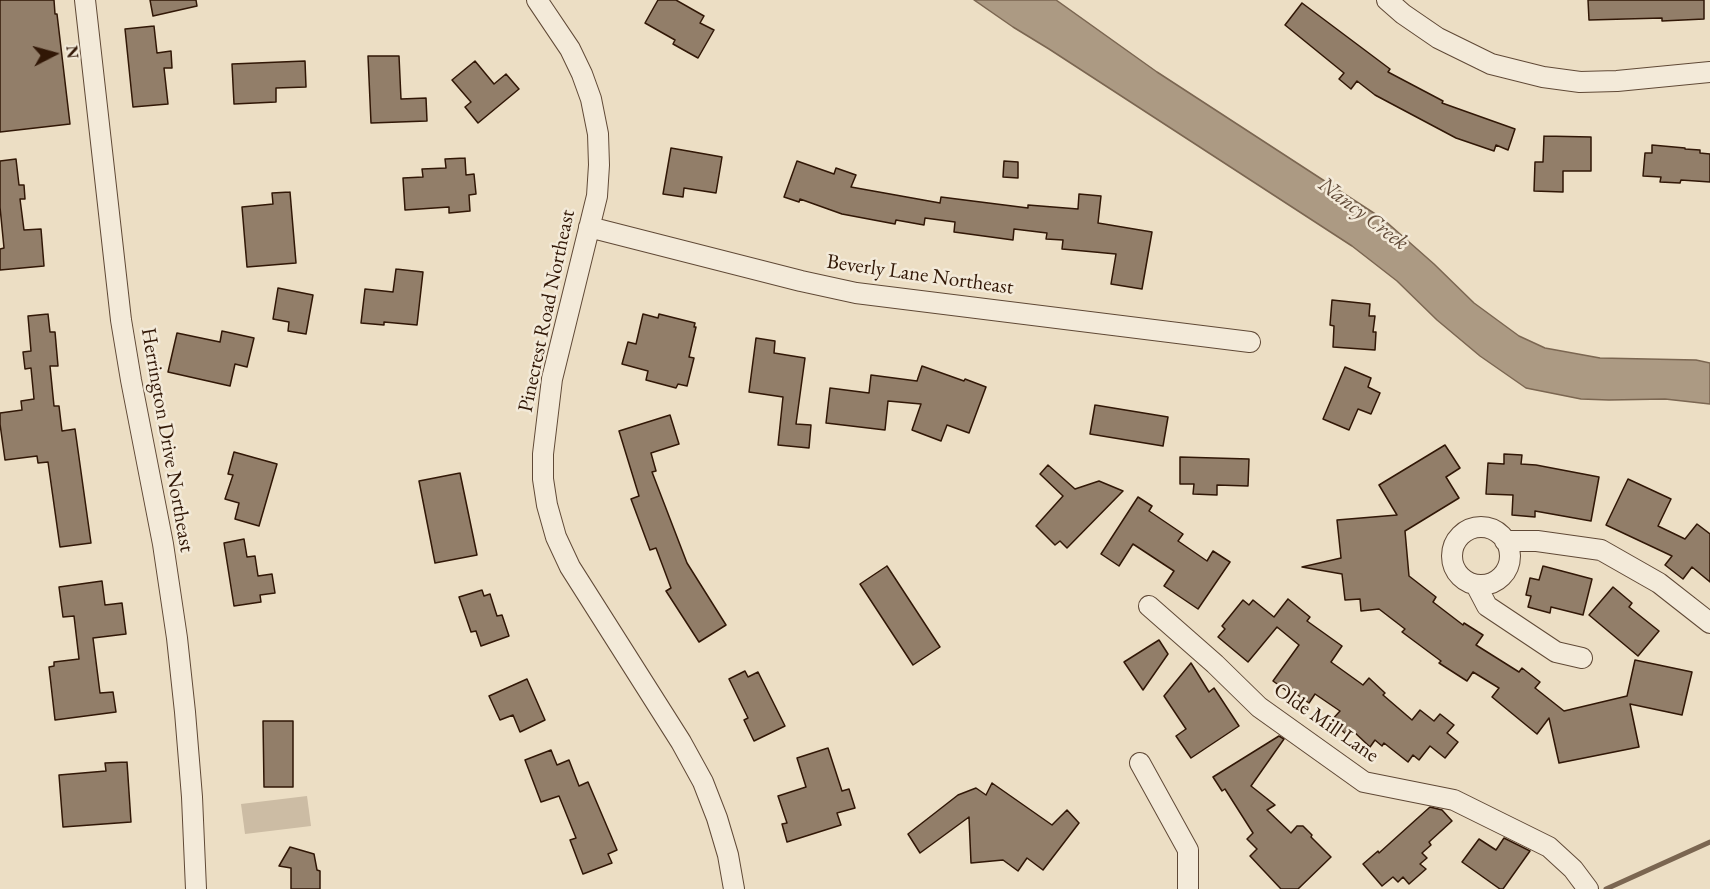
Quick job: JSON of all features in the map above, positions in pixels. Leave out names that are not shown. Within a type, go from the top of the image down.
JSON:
[{"type":"street","name":"Herrington Drive Northeast","points":[[85,0],[121,320],[163,544],[177,638],[187,734],[196,889]]},
{"type":"street","name":"Pinecrest Road Northeast","points":[[537,0],[570,49],[582,74],[591,99],[598,134],[599,165],[597,195],[552,379],[543,454],[543,479],[547,505],[556,537],[570,567],[681,742],[703,782],[728,855],[734,889]]},
{"type":"street","points":[[1387,0],[1438,38],[1491,64],[1543,77],[1580,82],[1617,81],[1710,72]]},
{"type":"street","name":"Beverly Lane Northeast","points":[[589,227],[856,293],[1250,342]]},
{"type":"street","points":[[1482,527],[1499,534],[1509,550],[1510,559],[1502,576],[1494,582],[1476,585],[1460,575],[1452,558],[1457,540],[1464,533],[1482,527]]},
{"type":"street","points":[[1505,541],[1537,542],[1601,550],[1659,583],[1710,623]]},
{"type":"street","points":[[1476,585],[1487,606],[1556,652],[1582,658]]},
{"type":"street","name":"Olde Mill Lane","points":[[1149,606],[1215,663],[1259,707],[1364,782],[1454,800],[1549,847],[1573,869],[1588,889]]},
{"type":"street","points":[[1140,763],[1188,850],[1188,889]]},
{"type":"shaded area","points":[[307,796],[311,826],[245,834],[241,804]]},
{"type":"water","name":"Nancy Creek","points":[[974,0],[1056,0],[1157,72],[1383,219],[1474,303],[1519,336],[1545,348],[1600,358],[1696,360],[1710,363],[1710,404],[1665,399],[1581,399],[1526,388],[1480,356],[1437,320],[1397,281],[1352,246]]},
{"type":"building","points":[[0,0],[54,0],[70,124],[0,132]]},
{"type":"building","points":[[150,0],[196,0],[197,6],[153,16]]},
{"type":"building","points":[[658,0],[676,0],[704,16],[700,23],[714,30],[698,58],[673,44],[675,40],[645,23]]},
{"type":"building","points":[[1588,0],[1704,0],[1704,19],[1589,20]]},
{"type":"building","points":[[1302,3],[1390,69],[1388,72],[1443,101],[1442,103],[1515,129],[1508,150],[1496,145],[1494,151],[1456,138],[1375,95],[1357,81],[1351,89],[1339,79],[1344,73],[1285,25]]},
{"type":"building","points":[[154,26],[157,53],[171,51],[172,68],[164,68],[168,104],[133,107],[125,29]]},
{"type":"building","points":[[368,56],[399,56],[401,99],[426,98],[427,121],[371,123]]},
{"type":"building","points":[[305,61],[306,87],[276,88],[276,102],[234,104],[232,64]]},
{"type":"building","points":[[475,61],[494,84],[506,74],[519,89],[478,123],[465,107],[471,102],[452,80]]},
{"type":"building","points":[[1544,136],[1591,137],[1591,171],[1563,171],[1563,192],[1534,191],[1535,162],[1543,162]]},
{"type":"building","points":[[1652,145],[1700,150],[1700,153],[1710,154],[1710,182],[1681,180],[1680,183],[1660,182],[1661,177],[1643,176],[1645,153],[1652,153]]},
{"type":"building","points":[[671,148],[722,157],[716,193],[684,188],[683,197],[663,194]]},
{"type":"building","points":[[465,158],[466,175],[474,174],[476,194],[469,195],[470,211],[449,213],[449,207],[405,210],[403,178],[423,177],[422,169],[446,168],[445,159]]},
{"type":"building","points":[[16,159],[19,185],[24,185],[25,199],[20,199],[24,230],[41,229],[44,266],[0,270],[0,249],[4,248],[0,207],[0,161]]},
{"type":"building","points":[[797,161],[834,174],[836,168],[856,175],[851,187],[940,203],[941,197],[1028,208],[1028,205],[1078,209],[1079,194],[1101,196],[1098,223],[1152,232],[1142,289],[1111,284],[1116,254],[1062,249],[1063,240],[1046,239],[1047,233],[1014,229],[1013,240],[954,232],[955,222],[925,218],[924,225],[896,220],[895,224],[842,214],[800,199],[799,202],[784,197]]},
{"type":"building","points":[[1004,161],[1018,162],[1018,178],[1003,177]]},
{"type":"building","points":[[290,192],[296,263],[247,267],[242,207],[273,204],[272,193]]},
{"type":"building","points":[[396,269],[423,272],[417,325],[384,322],[384,325],[361,323],[365,289],[393,292]]},
{"type":"building","points":[[278,288],[313,295],[306,334],[288,331],[289,322],[273,319]]},
{"type":"building","points":[[1332,300],[1370,304],[1369,316],[1375,316],[1373,332],[1376,332],[1375,350],[1333,347],[1334,326],[1330,325]]},
{"type":"building","points":[[48,314],[50,332],[55,332],[58,366],[50,366],[54,406],[59,406],[62,431],[75,429],[91,543],[60,547],[48,462],[38,463],[37,456],[5,460],[0,424],[0,413],[22,410],[21,401],[34,399],[31,368],[25,369],[23,352],[31,351],[28,316]]},
{"type":"building","points":[[643,314],[658,318],[659,314],[695,323],[689,357],[694,358],[687,386],[678,384],[676,388],[646,380],[648,371],[622,364],[628,342],[636,344]]},
{"type":"building","points":[[222,331],[254,338],[247,367],[235,364],[230,386],[168,372],[177,333],[220,342]]},
{"type":"building","points":[[756,338],[775,341],[774,353],[805,358],[796,424],[811,425],[809,448],[778,445],[783,397],[749,392]]},
{"type":"building","points":[[922,366],[986,387],[969,433],[947,425],[941,441],[912,430],[921,404],[888,401],[885,430],[826,423],[830,388],[869,393],[871,375],[917,381]]},
{"type":"building","points":[[1345,367],[1371,378],[1368,387],[1380,393],[1371,414],[1358,409],[1349,430],[1323,419]]},
{"type":"building","points":[[1095,405],[1168,417],[1163,446],[1090,434]]},
{"type":"building","points":[[670,415],[679,444],[651,453],[656,471],[652,472],[687,563],[726,625],[699,642],[666,591],[671,588],[656,548],[650,550],[631,499],[639,496],[619,431]]},
{"type":"building","points":[[1445,445],[1460,468],[1446,477],[1459,498],[1405,531],[1409,576],[1436,597],[1433,602],[1463,625],[1464,623],[1483,635],[1476,645],[1519,672],[1522,668],[1540,682],[1535,688],[1564,711],[1627,696],[1635,660],[1692,672],[1682,715],[1630,704],[1639,747],[1559,763],[1549,718],[1537,734],[1492,697],[1499,688],[1473,672],[1467,681],[1439,663],[1441,661],[1402,632],[1405,629],[1379,609],[1361,611],[1360,599],[1345,600],[1342,574],[1302,567],[1341,558],[1337,520],[1397,515],[1379,485]]},
{"type":"building","points":[[234,452],[277,464],[259,526],[235,519],[239,503],[225,499],[233,475],[228,474]]},
{"type":"building","points":[[1504,454],[1522,455],[1521,464],[1599,477],[1591,521],[1535,511],[1535,517],[1512,515],[1513,495],[1486,494],[1488,463],[1504,464]]},
{"type":"building","points":[[1180,457],[1249,459],[1248,486],[1217,485],[1217,495],[1193,494],[1194,484],[1180,484]]},
{"type":"building","points":[[1048,465],[1075,489],[1099,481],[1123,491],[1067,548],[1060,541],[1055,545],[1036,526],[1063,496],[1040,474]]},
{"type":"building","points":[[460,473],[477,555],[435,563],[419,481]]},
{"type":"building","points":[[1628,479],[1671,499],[1658,526],[1685,539],[1697,524],[1710,534],[1710,582],[1692,567],[1683,579],[1665,565],[1672,556],[1606,525]]},
{"type":"building","points":[[1138,497],[1152,506],[1149,511],[1183,534],[1178,541],[1207,561],[1213,551],[1230,562],[1198,609],[1164,586],[1174,571],[1133,544],[1119,566],[1101,554]]},
{"type":"building","points":[[244,539],[247,557],[255,556],[258,576],[272,574],[275,593],[260,595],[261,602],[234,606],[224,543]]},
{"type":"building","points":[[887,566],[940,647],[913,665],[860,584]]},
{"type":"building","points":[[1543,566],[1592,579],[1583,615],[1551,607],[1550,613],[1528,607],[1531,596],[1526,595],[1530,578],[1539,580]]},
{"type":"building","points":[[102,581],[105,605],[122,603],[126,634],[93,638],[100,693],[113,692],[116,712],[55,720],[49,667],[54,666],[54,662],[79,659],[74,616],[63,617],[59,587]]},
{"type":"building","points":[[1613,587],[1632,603],[1629,607],[1659,631],[1638,656],[1589,615]]},
{"type":"building","points":[[482,590],[484,596],[490,594],[497,616],[502,615],[509,636],[481,646],[476,631],[471,632],[459,597]]},
{"type":"building","points":[[1288,599],[1310,617],[1307,621],[1342,646],[1331,662],[1363,685],[1369,678],[1385,693],[1383,695],[1412,720],[1420,710],[1434,721],[1440,714],[1454,725],[1447,733],[1458,742],[1445,758],[1430,746],[1419,760],[1413,755],[1408,762],[1384,743],[1382,746],[1375,740],[1370,747],[1352,730],[1347,735],[1331,721],[1340,711],[1315,694],[1309,703],[1273,681],[1299,645],[1277,627],[1248,662],[1218,637],[1225,629],[1222,626],[1243,600],[1249,605],[1253,600],[1274,617]]},
{"type":"building","points":[[1159,640],[1168,654],[1143,690],[1124,662]]},
{"type":"building","points":[[1191,663],[1209,692],[1214,688],[1239,726],[1191,758],[1176,736],[1186,729],[1164,696]]},
{"type":"building","points":[[745,671],[748,677],[758,672],[785,726],[754,741],[744,720],[748,718],[729,679]]},
{"type":"building","points":[[527,679],[545,720],[520,732],[513,715],[500,720],[489,696]]},
{"type":"building","points":[[263,721],[293,721],[293,787],[264,787]]},
{"type":"building","points":[[1279,736],[1284,739],[1251,786],[1275,805],[1267,810],[1291,833],[1297,826],[1303,826],[1331,857],[1298,889],[1281,889],[1250,856],[1257,849],[1247,839],[1253,833],[1225,789],[1222,791],[1213,777]]},
{"type":"building","points":[[828,748],[842,791],[849,789],[855,808],[837,813],[841,825],[787,842],[782,824],[787,823],[778,796],[806,787],[797,758]]},
{"type":"building","points":[[551,750],[557,765],[569,760],[579,786],[588,782],[617,850],[608,854],[612,863],[583,874],[570,840],[576,838],[559,796],[541,802],[525,760]]},
{"type":"building","points":[[127,762],[131,822],[63,827],[59,775],[106,771],[105,763]]},
{"type":"building","points":[[992,783],[1052,825],[1067,810],[1079,823],[1043,870],[1027,858],[1018,871],[1003,860],[971,863],[969,817],[920,853],[908,834],[958,795],[976,788],[986,795]]},
{"type":"building","points":[[1430,807],[1442,810],[1452,821],[1429,842],[1431,845],[1422,853],[1427,858],[1420,864],[1426,869],[1409,884],[1403,877],[1398,882],[1393,877],[1382,886],[1363,864],[1378,851],[1379,853]]},
{"type":"building","points":[[1504,838],[1530,851],[1503,889],[1500,889],[1462,862],[1479,839],[1496,850]]},
{"type":"building","points":[[290,847],[314,854],[317,870],[320,871],[320,889],[291,889],[291,868],[279,866]]},
{"type":"waterway","points":[[1606,889],[1710,842]]}]
